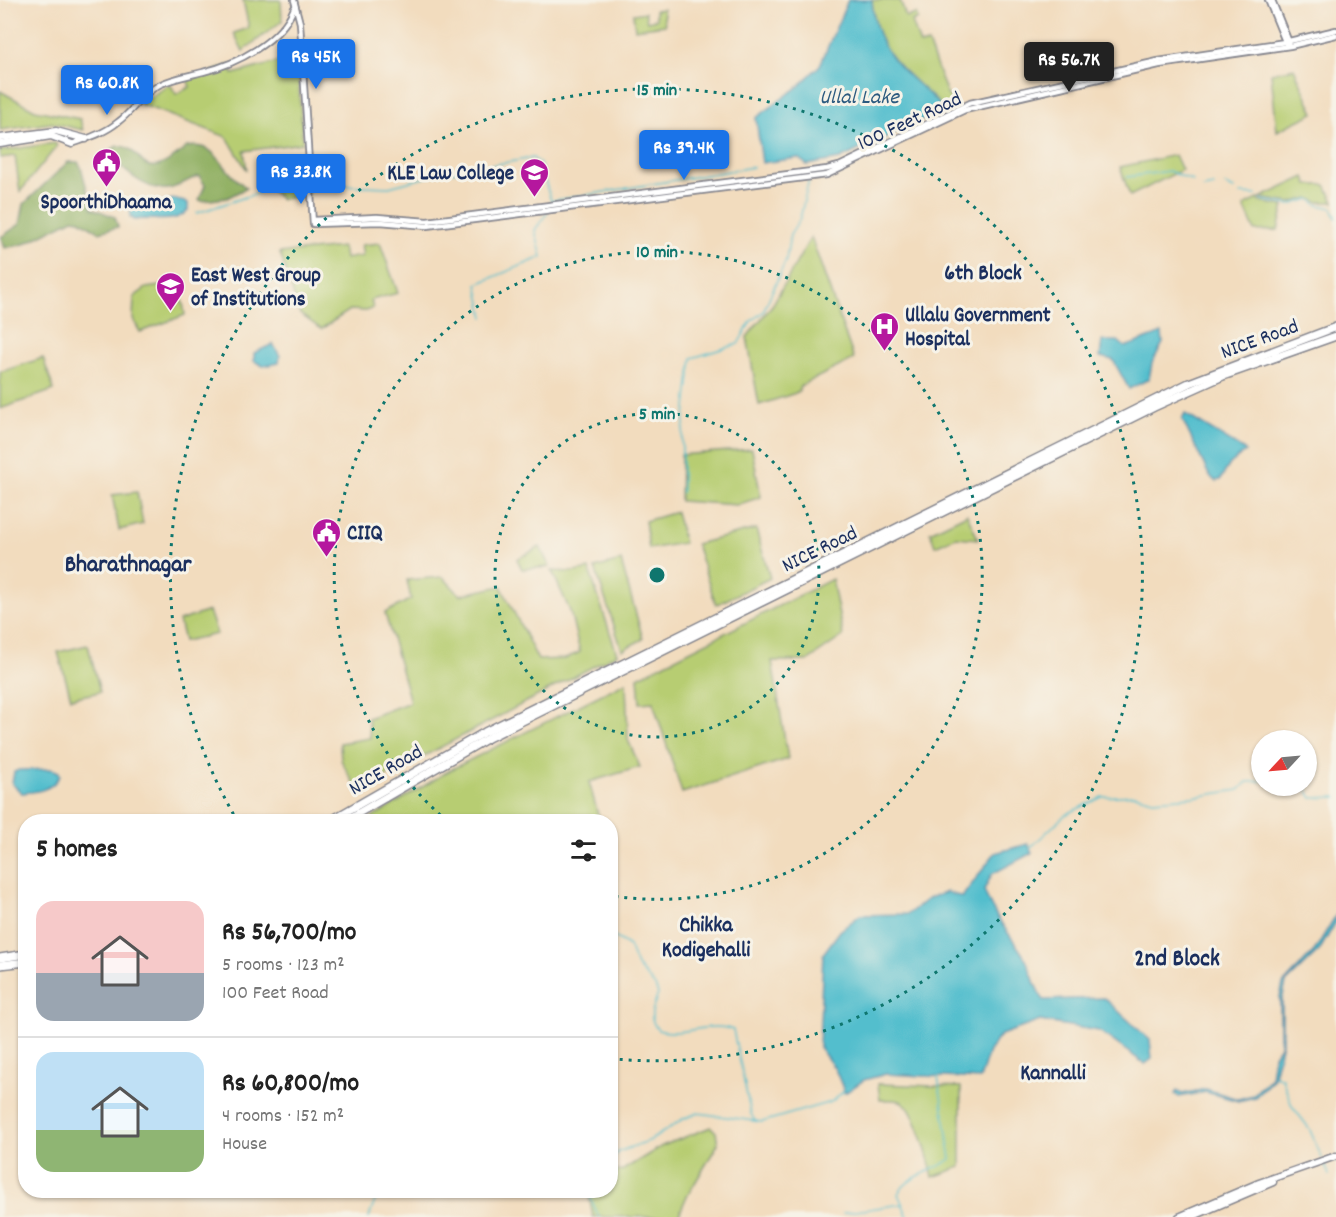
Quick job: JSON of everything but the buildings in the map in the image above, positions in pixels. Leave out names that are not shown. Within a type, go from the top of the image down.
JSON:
[{"type":"highway","name":"NICE Road","points":[[342,814],[484,732],[1169,393],[1219,371],[1336,327]]},
{"type":"highway","name":"NICE Road","points":[[357,814],[510,727],[1154,407],[1223,376],[1336,336]]},
{"type":"highway","points":[[0,958],[18,955]]},
{"type":"highway","points":[[0,965],[18,963]]},
{"type":"main road","points":[[0,144],[51,136],[72,144],[86,139],[118,123],[143,96],[158,86],[205,72],[239,58],[265,43],[291,17],[294,0]]},
{"type":"main road","points":[[1270,0],[1287,44]]},
{"type":"main road","name":"100 Feet Road","points":[[294,8],[300,23],[313,222],[427,223],[842,170],[965,110],[1160,65],[1336,35]]},
{"type":"main road","name":"100 Feet Road","points":[[1287,44],[1336,30]]},
{"type":"main road","points":[[0,138],[56,131],[86,139]]},
{"type":"main road","points":[[1179,1217],[1259,1183],[1336,1158]]},
{"type":"main road","points":[[1191,1217],[1336,1158]]},
{"type":"green space","points":[[243,0],[281,0],[282,21],[243,51],[234,33],[249,28]]},
{"type":"green space","points":[[872,0],[900,0],[906,17],[916,14],[918,19],[912,22],[920,45],[928,43],[947,94],[955,104],[944,109],[896,62],[880,36]]},
{"type":"green space","points":[[663,9],[665,25],[635,29],[633,14],[645,12],[647,21],[656,19],[655,10]]},
{"type":"green space","points":[[297,57],[303,143],[244,151],[247,170],[227,137],[140,104],[170,84],[176,94],[190,87],[187,78],[199,77],[229,65],[233,74]]},
{"type":"green space","points":[[1294,68],[1314,113],[1277,131],[1271,73]]},
{"type":"green space","points":[[0,91],[35,110],[80,119],[83,130],[52,123],[0,130]]},
{"type":"green space","points":[[55,143],[57,146],[20,192],[15,156],[0,158],[0,151]]},
{"type":"green space","points":[[117,146],[134,152],[150,166],[158,166],[170,160],[187,147],[203,147],[214,154],[246,188],[227,198],[202,201],[199,200],[205,185],[199,176],[172,188],[159,189],[142,183],[126,171],[109,151]]},
{"type":"green space","points":[[1175,155],[1182,170],[1130,196],[1120,167]]},
{"type":"green space","points":[[68,162],[78,162],[81,167],[92,208],[115,217],[118,227],[99,232],[80,220],[73,219],[24,244],[5,248],[1,237],[20,224],[24,204]]},
{"type":"green space","points":[[1305,177],[1308,185],[1326,185],[1334,202],[1318,202],[1309,198],[1290,203],[1260,198]]},
{"type":"green space","points":[[307,185],[308,195],[281,199],[270,189]]},
{"type":"green space","points":[[1258,199],[1260,202],[1284,206],[1278,230],[1255,231],[1244,206]]},
{"type":"green space","points":[[811,237],[854,359],[800,386],[799,392],[759,405],[747,337],[773,304]]},
{"type":"green space","points":[[380,243],[398,293],[371,300],[373,308],[366,311],[350,310],[321,329],[300,314],[280,253],[343,247],[345,259],[363,256],[361,245]]},
{"type":"green space","points":[[160,286],[174,288],[183,303],[185,315],[140,332],[133,319],[134,297],[146,288]]},
{"type":"green space","points":[[43,358],[54,390],[0,409],[0,372]]},
{"type":"green space","points":[[752,449],[761,497],[737,505],[680,501],[681,455]]},
{"type":"green space","points":[[137,492],[143,524],[119,530],[112,495]]},
{"type":"green space","points":[[676,512],[684,543],[649,549],[645,521]]},
{"type":"green space","points":[[967,514],[978,539],[956,537],[935,546],[930,532]]},
{"type":"green space","points":[[756,529],[770,578],[716,605],[696,544]]},
{"type":"green space","points":[[540,547],[550,567],[522,569],[517,559]]},
{"type":"green space","points":[[621,561],[643,639],[622,650],[595,568]]},
{"type":"green space","points":[[589,569],[617,654],[358,791],[341,760],[340,743],[370,738],[368,718],[410,702],[385,613],[411,599],[407,580],[443,577],[460,595],[501,586],[538,660],[565,659],[580,652],[570,611],[552,571],[574,572]]},
{"type":"green space","points":[[832,579],[843,636],[807,661],[772,661],[788,759],[682,793],[653,702],[640,703],[638,677]]},
{"type":"green space","points":[[209,611],[217,634],[184,641],[179,621]]},
{"type":"green space","points":[[88,645],[100,692],[71,698],[58,652]]},
{"type":"green space","points":[[626,682],[628,740],[640,767],[589,782],[598,814],[378,814],[450,770]]},
{"type":"green space","points":[[878,1084],[961,1087],[961,1167],[933,1177],[923,1140],[911,1112],[901,1102],[880,1100]]},
{"type":"green space","points":[[711,1127],[716,1132],[718,1144],[686,1198],[678,1217],[593,1217],[589,1198],[618,1198],[618,1171],[662,1146]]},
{"type":"water","name":"Ullal Lake","points":[[848,0],[872,0],[875,20],[887,50],[906,73],[944,109],[840,159],[807,165],[798,158],[762,163],[756,118],[799,86],[820,65]]},
{"type":"water","points":[[174,199],[188,203],[188,210],[176,218],[135,220],[130,217],[131,209]]},
{"type":"water","points":[[1162,333],[1163,343],[1152,363],[1149,379],[1129,389],[1113,360],[1100,357],[1102,341],[1118,341],[1125,347]]},
{"type":"water","points":[[273,344],[280,356],[279,363],[263,366],[254,361],[254,353]]},
{"type":"water","points":[[1185,414],[1246,451],[1230,464],[1220,480],[1215,481],[1209,475],[1182,419]]},
{"type":"water","points":[[52,769],[59,772],[60,776],[44,789],[22,793],[12,784],[14,772],[19,770]]},
{"type":"water","points":[[1028,844],[1032,853],[992,874],[984,890],[997,917],[1025,958],[1040,995],[1044,1000],[1104,998],[1150,1040],[1152,1059],[1145,1064],[1099,1031],[1040,1021],[1001,1035],[989,1051],[980,1079],[886,1074],[864,1080],[845,1093],[835,1069],[819,1047],[823,954],[840,931],[860,915],[908,914],[929,898],[947,892],[962,897],[995,853]]},
{"type":"water","points":[[1336,915],[1336,922],[1319,951],[1286,983],[1282,1000],[1282,1043],[1273,1079],[1255,1097],[1238,1101],[1206,1092],[1179,1097],[1175,1094],[1177,1091],[1182,1094],[1206,1089],[1238,1099],[1253,1095],[1271,1077],[1274,1055],[1280,1046],[1280,997],[1283,984],[1315,950]]},
{"type":"waterway","points":[[272,188],[291,183],[389,187],[438,174],[533,158],[540,164],[551,201],[753,167]]},
{"type":"waterway","points":[[1127,177],[1169,171],[1193,181]]},
{"type":"waterway","points":[[682,493],[682,441],[692,358],[738,344],[751,321],[763,312],[786,260],[790,235],[800,219],[809,179]]},
{"type":"waterway","points":[[1225,185],[1234,189]]},
{"type":"waterway","points":[[1203,188],[1214,186]]},
{"type":"waterway","points":[[197,213],[258,193]]},
{"type":"waterway","points":[[1241,194],[1256,195]]},
{"type":"waterway","points":[[1261,200],[1290,205],[1310,199],[1318,205],[1332,208],[1336,218]]},
{"type":"waterway","points":[[484,317],[477,284],[542,257],[535,230],[547,213]]},
{"type":"waterway","points":[[1030,848],[1065,815],[1102,797],[1135,795],[1153,800],[1192,797],[1239,790],[1247,782],[1251,782]]},
{"type":"waterway","points":[[1311,796],[1312,798],[1336,797]]},
{"type":"waterway","points":[[618,939],[629,946],[637,966],[655,986],[658,994],[652,1017],[658,1030],[676,1032],[715,1027],[733,1030],[751,1114],[755,1121]]},
{"type":"waterway","points":[[1275,1075],[1282,1078],[1292,1106],[1309,1128],[1322,1158]]},
{"type":"waterway","points":[[908,1217],[898,1194],[902,1188],[908,1182],[951,1159],[938,1077]]},
{"type":"waterway","points":[[618,1152],[651,1140],[683,1119],[698,1113],[762,1122],[831,1102],[844,1091]]},
{"type":"waterway","points":[[1324,1162],[1329,1175]]},
{"type":"waterway","points":[[369,1217],[377,1198]]},
{"type":"waterway","points":[[591,1198],[599,1217]]},
{"type":"waterway","points":[[843,1213],[902,1204]]},
{"type":"place","name":"SpoorthiDhaama","points":[[106,188]]},
{"type":"place","name":"KLE Law College","points":[[535,198]]},
{"type":"place","name":"East West Group of Institutions","points":[[170,312]]},
{"type":"place","name":"Ullalu Government Hospital","points":[[884,352]]},
{"type":"place","name":"CIIQ","points":[[326,558]]},
{"type":"district","name":"6th Block","points":[[983,271]]},
{"type":"district","name":"Bharathnagar","points":[[128,563]]},
{"type":"district","name":"Chikka Kodigehalli","points":[[706,936]]},
{"type":"district","name":"2nd Block","points":[[1177,957]]},
{"type":"district","name":"Kannalli","points":[[1053,1071]]}]
